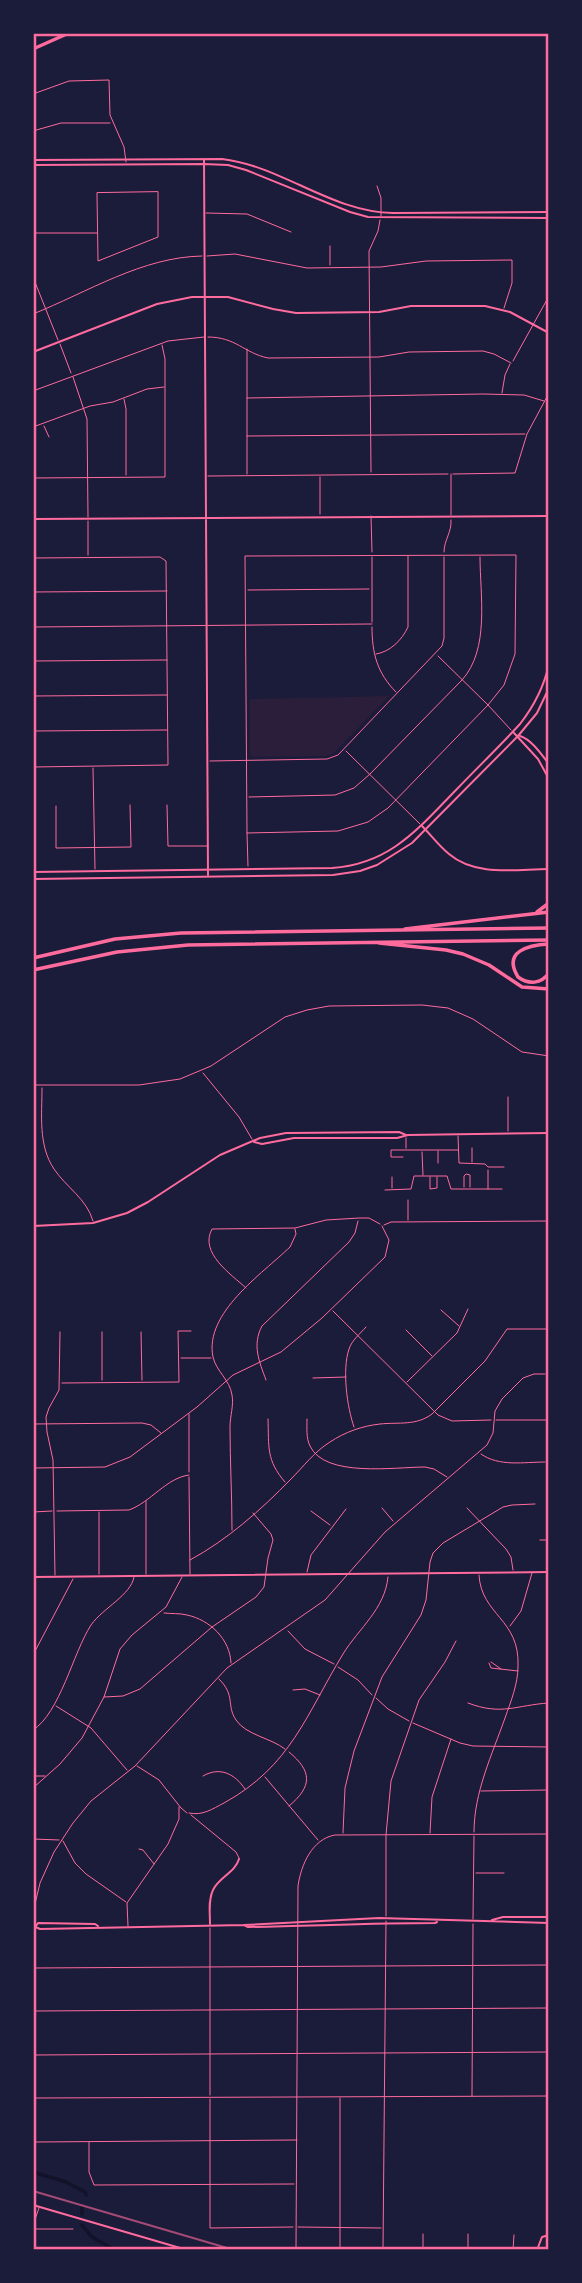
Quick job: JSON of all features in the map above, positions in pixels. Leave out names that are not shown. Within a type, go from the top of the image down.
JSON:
[{"type":"highway","points":[[33,49],[69,33]]},
{"type":"highway","points":[[531,914],[542,910],[549,903]]},
{"type":"highway","points":[[390,931],[549,912]]},
{"type":"highway","points":[[33,958],[95,943],[155,934],[549,928]]},
{"type":"highway","points":[[370,942],[454,951],[481,960],[522,987],[549,989]]},
{"type":"highway","points":[[33,970],[107,953],[161,947],[370,942],[549,942]]},
{"type":"highway","points":[[549,942],[523,948],[516,956],[514,965],[518,977],[530,983],[540,981],[549,972]]},
{"type":"main road","points":[[204,159],[208,876]]},
{"type":"main road","points":[[33,160],[204,159],[241,163],[359,209],[381,213],[549,212]]},
{"type":"main road","points":[[33,165],[228,165],[350,212],[380,218],[549,218]]},
{"type":"main road","points":[[33,352],[165,301],[205,296],[236,299],[289,312],[370,312],[411,306],[476,305],[503,310],[549,333]]},
{"type":"main road","points":[[33,519],[549,516]]},
{"type":"main road","points":[[33,872],[332,869],[358,864],[391,851],[422,825],[513,732],[531,709],[544,683],[549,664]]},
{"type":"main road","points":[[33,879],[332,875],[351,873],[377,865],[394,856],[426,830],[518,736],[537,713],[549,686]]},
{"type":"main road","points":[[513,732],[538,759],[549,779]]},
{"type":"main road","points":[[518,736],[524,737],[549,764]]},
{"type":"main road","points":[[422,825],[449,854],[473,867],[492,870],[549,869]]},
{"type":"main road","points":[[33,1227],[93,1223],[138,1208],[210,1161],[260,1138],[286,1133],[399,1132],[406,1135]]},
{"type":"main road","points":[[254,1142],[397,1138],[406,1135],[549,1133]]},
{"type":"main road","points":[[33,1577],[549,1572]]},
{"type":"main road","points":[[210,1925],[212,1891],[217,1883],[236,1867],[239,1859]]},
{"type":"main road","points":[[491,1921],[503,1917],[549,1917]]},
{"type":"main road","points":[[34,1926],[40,1929],[386,1919],[437,1921]]},
{"type":"main road","points":[[244,1925],[298,1927],[473,1920],[549,1923]]},
{"type":"main road","points":[[33,2205],[187,2250]]},
{"type":"main road","points":[[537,2250],[542,2237],[549,2235]]},
{"type":"street","points":[[33,94],[69,81],[109,80],[109,109],[124,147],[126,164]]},
{"type":"street","points":[[33,131],[61,123],[113,123]]},
{"type":"street","points":[[371,474],[369,267],[370,247],[378,232],[381,213],[381,198],[377,186]]},
{"type":"street","points":[[158,192],[158,237],[98,261],[97,233],[97,193],[158,192]]},
{"type":"street","points":[[204,212],[242,213],[290,232]]},
{"type":"street","points":[[33,233],[97,233]]},
{"type":"street","points":[[330,246],[330,268]]},
{"type":"street","points":[[33,314],[160,261],[174,257],[230,254],[296,267],[330,268],[418,261],[512,260],[512,283],[503,310]]},
{"type":"street","points":[[33,277],[85,407],[88,558]]},
{"type":"street","points":[[502,395],[505,375],[549,296]]},
{"type":"street","points":[[33,390],[161,343],[184,338],[226,339],[268,358],[370,357],[409,352],[483,351],[512,363]]},
{"type":"street","points":[[33,478],[165,477],[165,359],[161,343]]},
{"type":"street","points":[[247,349],[247,476]]},
{"type":"street","points":[[33,428],[85,407],[147,389],[165,387]]},
{"type":"street","points":[[206,476],[515,473],[527,434],[549,393]]},
{"type":"street","points":[[247,398],[502,395],[530,396],[544,401]]},
{"type":"street","points":[[123,398],[126,409],[127,477]]},
{"type":"street","points":[[43,424],[49,437]]},
{"type":"street","points":[[247,436],[527,434]]},
{"type":"street","points":[[207,761],[327,760],[335,757],[436,654],[444,638],[444,555],[445,543],[451,529],[451,474]]},
{"type":"street","points":[[320,475],[320,517]]},
{"type":"street","points":[[371,516],[374,654],[383,676],[398,694]]},
{"type":"street","points":[[374,654],[388,650],[408,628],[408,555]]},
{"type":"street","points":[[247,797],[335,795],[354,788],[462,680],[475,662],[480,644],[480,555]]},
{"type":"street","points":[[247,833],[330,832],[346,830],[375,817],[488,705],[504,685],[515,654],[516,555],[245,556],[246,590],[247,833],[248,870]]},
{"type":"street","points":[[33,558],[160,557],[167,563],[168,765],[34,767],[33,709]]},
{"type":"street","points":[[246,590],[372,589]]},
{"type":"street","points":[[33,593],[167,591]]},
{"type":"street","points":[[33,627],[372,624]]},
{"type":"street","points":[[436,654],[513,732]]},
{"type":"street","points":[[33,661],[167,660]]},
{"type":"street","points":[[544,683],[549,686]]},
{"type":"street","points":[[33,696],[168,695]]},
{"type":"street","points":[[33,732],[168,730]]},
{"type":"street","points":[[344,749],[422,825]]},
{"type":"street","points":[[93,766],[95,878]]},
{"type":"street","points":[[167,804],[168,846],[208,846]]},
{"type":"street","points":[[56,806],[57,848],[131,847],[130,805]]},
{"type":"street","points":[[33,1085],[150,1085],[180,1079],[201,1071],[285,1017],[332,1006],[439,1006],[473,1019],[522,1052],[549,1056]]},
{"type":"street","points":[[201,1071],[239,1116],[254,1142]]},
{"type":"street","points":[[42,1086],[42,1134],[45,1152],[56,1171],[86,1206],[93,1223]]},
{"type":"street","points":[[508,1097],[508,1133]]},
{"type":"street","points":[[458,1134],[459,1163],[504,1167]]},
{"type":"street","points":[[406,1135],[406,1150]]},
{"type":"street","points":[[472,1148],[472,1164]]},
{"type":"street","points":[[403,1157],[391,1157],[391,1150],[458,1150]]},
{"type":"street","points":[[422,1150],[423,1175]]},
{"type":"street","points":[[438,1150],[438,1163]]},
{"type":"street","points":[[488,1167],[488,1189]]},
{"type":"street","points":[[464,1189],[466,1174],[470,1175],[470,1189]]},
{"type":"street","points":[[385,1190],[411,1189],[413,1177],[423,1175],[447,1176],[451,1189],[502,1189]]},
{"type":"street","points":[[430,1175],[430,1189],[433,1190],[437,1188],[437,1175]]},
{"type":"street","points":[[392,1177],[392,1190]]},
{"type":"street","points":[[408,1200],[408,1222]]},
{"type":"street","points":[[266,1380],[259,1362],[257,1340],[266,1321],[349,1242],[359,1218]]},
{"type":"street","points":[[33,1468],[111,1465],[130,1457],[239,1371],[287,1348],[386,1257],[389,1240],[382,1226],[369,1218],[326,1220],[295,1228],[211,1230],[209,1243],[214,1258],[246,1289]]},
{"type":"street","points":[[382,1226],[391,1222],[549,1221]]},
{"type":"street","points":[[232,1532],[230,1416],[233,1397],[213,1358],[212,1339],[217,1321],[224,1310],[290,1247],[296,1234],[295,1228]]},
{"type":"street","points":[[331,1310],[442,1418],[452,1421],[549,1420]]},
{"type":"street","points":[[441,1310],[461,1328]]},
{"type":"street","points":[[406,1384],[461,1328],[468,1310]]},
{"type":"street","points":[[355,1430],[348,1408],[348,1353],[357,1336],[366,1327]]},
{"type":"street","points":[[190,1560],[216,1546],[286,1484],[314,1453],[338,1437],[379,1424],[424,1419],[485,1361],[507,1329],[549,1329]]},
{"type":"street","points":[[406,1330],[433,1357]]},
{"type":"street","points":[[60,1383],[179,1382],[178,1331],[191,1331]]},
{"type":"street","points":[[55,1577],[53,1468],[46,1424],[47,1412],[58,1394],[60,1383],[60,1332]]},
{"type":"street","points":[[102,1332],[102,1383]]},
{"type":"street","points":[[141,1332],[142,1382]]},
{"type":"street","points":[[179,1358],[213,1358]]},
{"type":"street","points":[[33,2158],[35,1904],[40,1883],[61,1840],[90,1801],[135,1766],[218,1677],[231,1665],[325,1600],[385,1532],[480,1452],[492,1438],[499,1402],[519,1381],[530,1375],[545,1374]]},
{"type":"street","points":[[313,1378],[348,1377]]},
{"type":"street","points":[[189,1413],[190,1576]]},
{"type":"street","points":[[268,1419],[270,1462],[286,1484]]},
{"type":"street","points":[[307,1419],[308,1441],[314,1453],[324,1461],[339,1467],[425,1467],[439,1471],[448,1479]]},
{"type":"street","points":[[33,1424],[142,1423],[151,1425],[161,1433]]},
{"type":"street","points":[[480,1452],[487,1458],[501,1462],[545,1462]]},
{"type":"street","points":[[33,1511],[129,1510],[175,1479],[189,1475]]},
{"type":"street","points":[[146,1501],[146,1576]]},
{"type":"street","points":[[343,1835],[343,1801],[347,1778],[373,1696],[387,1667],[421,1615],[426,1600],[431,1558],[440,1546],[507,1506],[535,1504]]},
{"type":"street","points":[[382,1508],[395,1523]]},
{"type":"street","points":[[467,1508],[509,1553],[513,1573]]},
{"type":"street","points":[[307,1575],[311,1555],[346,1509]]},
{"type":"street","points":[[99,1511],[99,1577]]},
{"type":"street","points":[[311,1511],[332,1527]]},
{"type":"street","points":[[104,1697],[123,1696],[140,1689],[212,1627],[256,1597],[264,1587],[273,1537],[253,1513]]},
{"type":"street","points":[[540,1540],[549,1540]]},
{"type":"street","points":[[509,1627],[521,1611],[532,1572]]},
{"type":"street","points":[[472,2096],[474,1809],[508,1710],[518,1671],[517,1651],[509,1627],[485,1599],[479,1573]]},
{"type":"street","points":[[189,1814],[205,1812],[246,1789],[263,1776],[287,1750],[337,1665],[381,1603],[388,1574]]},
{"type":"street","points":[[33,1730],[45,1721],[54,1705],[91,1626],[107,1607],[129,1590],[134,1576]]},
{"type":"street","points":[[33,1788],[73,1749],[89,1727],[104,1697],[115,1659],[123,1644],[162,1611],[182,1576]]},
{"type":"street","points":[[33,1655],[74,1577]]},
{"type":"street","points":[[162,1611],[193,1617],[212,1627],[228,1648],[231,1665]]},
{"type":"street","points":[[286,1629],[305,1648],[337,1665],[395,1713],[411,1722],[473,1746],[549,1746]]},
{"type":"street","points":[[383,2250],[386,1835],[391,1781],[423,1692],[445,1662],[456,1640]]},
{"type":"street","points":[[503,1669],[518,1671]]},
{"type":"street","points":[[218,1677],[230,1692],[232,1712],[239,1724],[275,1741],[302,1763],[307,1775],[306,1785],[303,1793],[289,1806]]},
{"type":"street","points":[[293,1690],[305,1689],[321,1695]]},
{"type":"street","points":[[468,1703],[490,1709],[508,1710],[549,1703]]},
{"type":"street","points":[[54,1705],[89,1727],[128,1771]]},
{"type":"street","points":[[430,1835],[432,1797],[451,1739]]},
{"type":"street","points":[[135,1766],[159,1780],[178,1805],[236,1852],[239,1859]]},
{"type":"street","points":[[203,1776],[214,1771],[227,1772],[246,1789]]},
{"type":"street","points":[[33,1776],[46,1776]]},
{"type":"street","points":[[263,1776],[320,1842]]},
{"type":"street","points":[[479,1791],[549,1790]]},
{"type":"street","points":[[127,1903],[155,1865],[177,1824],[180,1815],[178,1805]]},
{"type":"street","points":[[296,2250],[298,1921],[300,1873],[309,1855],[328,1837],[343,1835],[549,1834]]},
{"type":"street","points":[[33,1839],[61,1840]]},
{"type":"street","points":[[61,1840],[75,1863],[86,1874],[121,1896],[127,1903],[128,1926]]},
{"type":"street","points":[[139,1849],[143,1850],[155,1865]]},
{"type":"street","points":[[474,1873],[504,1873]]},
{"type":"street","points":[[210,1925],[210,2228],[383,2228]]},
{"type":"street","points":[[34,1968],[549,1965]]},
{"type":"street","points":[[34,2011],[549,2008]]},
{"type":"street","points":[[34,2054],[549,2052]]},
{"type":"street","points":[[34,2098],[549,2096]]},
{"type":"street","points":[[340,2097],[340,2250]]},
{"type":"street","points":[[33,2142],[297,2140]]},
{"type":"street","points":[[89,2141],[89,2172],[94,2185],[296,2184]]},
{"type":"street","points":[[33,2225],[39,2206]]},
{"type":"street","points":[[33,2229],[73,2229]]},
{"type":"street","points":[[423,2234],[423,2250]]},
{"type":"street","points":[[468,2234],[468,2250]]},
{"type":"street","points":[[513,2250],[514,2235]]},
{"type":"shaded area","points":[[389,696],[333,754],[250,755],[250,699]]},
{"type":"waterway","points":[[33,2172],[66,2182],[86,2195]]},
{"type":"waterway","points":[[82,2208],[82,2214]]},
{"type":"waterway","points":[[82,2225],[92,2237],[115,2250]]},
{"type":"railway","points":[[33,2191],[234,2250]]}]
